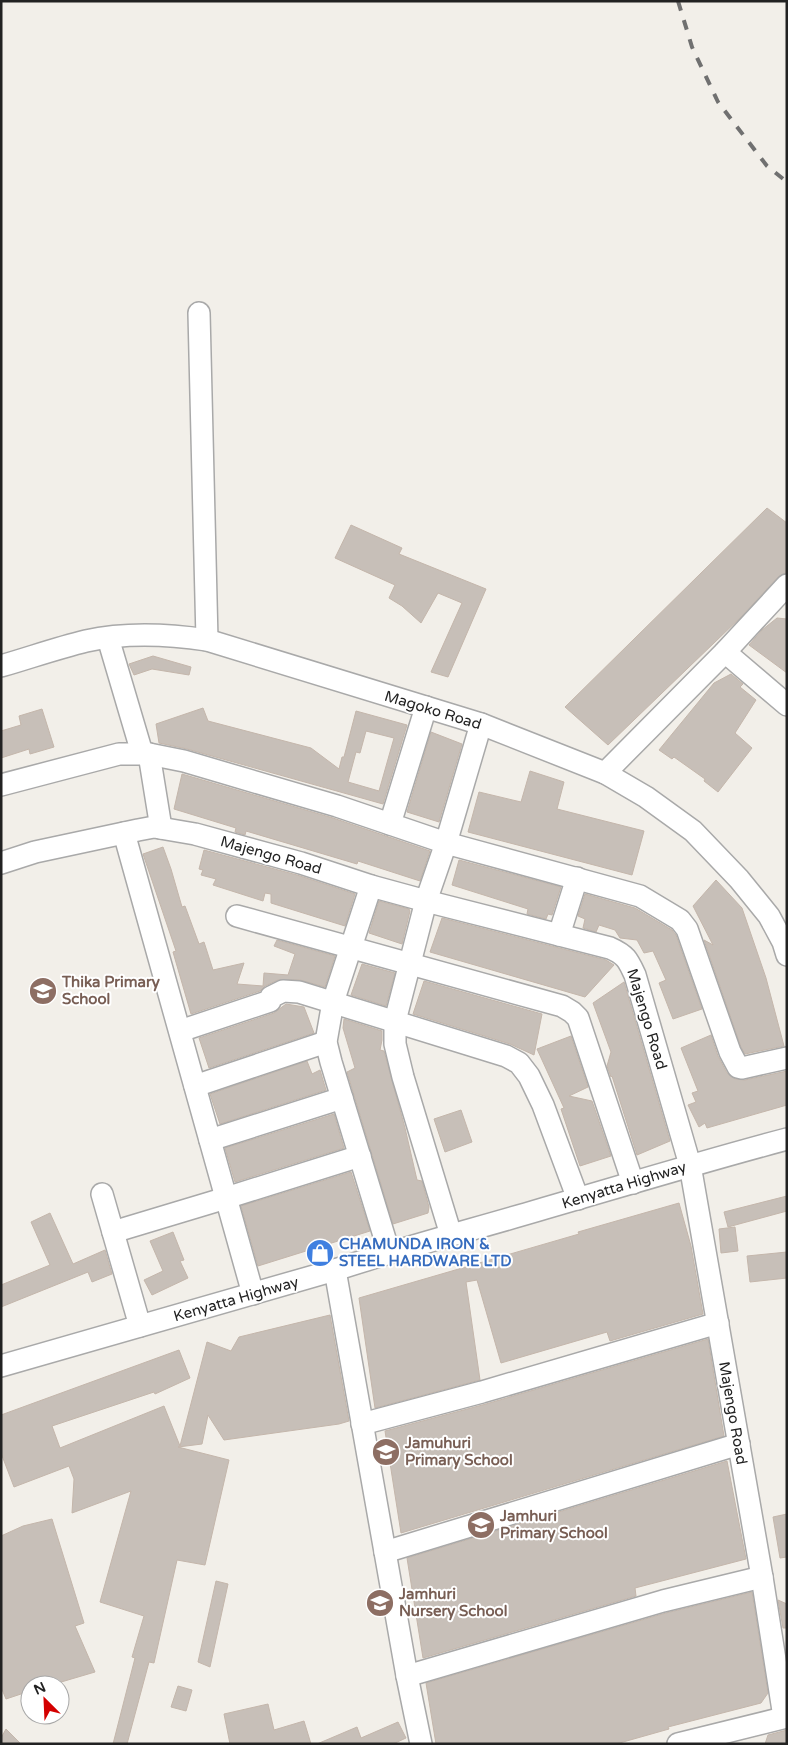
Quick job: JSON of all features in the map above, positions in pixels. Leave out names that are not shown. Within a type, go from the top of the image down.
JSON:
[{"type":"street","points":[[199,313],[207,640]]},
{"type":"street","points":[[605,773],[725,652],[787,584]]},
{"type":"street","name":"Magoko Road","points":[[1,666],[87,641],[132,635],[171,635],[207,640],[481,724],[605,773],[694,831],[739,879],[768,916],[786,946]]},
{"type":"street","points":[[108,638],[145,753],[161,828]]},
{"type":"street","points":[[725,652],[787,705]]},
{"type":"street","points":[[390,824],[426,708]]},
{"type":"street","points":[[451,1235],[403,1077],[395,1044],[396,1021],[426,901],[446,843],[481,724]]},
{"type":"street","points":[[1,785],[118,754],[145,753],[228,774],[337,806],[446,843],[640,896],[680,920],[687,929],[730,1052],[738,1067],[742,1068],[787,1058]]},
{"type":"street","name":"Majengo Road","points":[[1,863],[35,852],[154,827],[161,828],[195,834],[301,863],[371,886],[610,948],[622,954],[628,961],[635,976],[690,1165],[785,1717]]},
{"type":"street","points":[[124,833],[252,1294]]},
{"type":"street","points":[[559,935],[578,878]]},
{"type":"street","points":[[371,886],[333,1002],[326,1042],[389,1252]]},
{"type":"street","points":[[237,916],[562,1006],[572,1012],[578,1018],[633,1183]]},
{"type":"street","points":[[180,1031],[270,1001],[271,997],[283,991],[300,992],[506,1056],[519,1063],[529,1076],[542,1104],[578,1199]]},
{"type":"street","points":[[195,1086],[326,1042]]},
{"type":"street","points":[[210,1140],[342,1098]]},
{"type":"street","name":"Kenyatta Highway","points":[[1,1366],[690,1165],[787,1139]]},
{"type":"street","points":[[113,1232],[360,1156]]},
{"type":"street","points":[[102,1194],[140,1326]]},
{"type":"street","points":[[335,1270],[407,1676],[421,1744]]},
{"type":"street","points":[[362,1424],[482,1392],[718,1323]]},
{"type":"street","points":[[385,1552],[739,1444]]},
{"type":"street","points":[[407,1676],[664,1601],[762,1577]]},
{"type":"street","points":[[678,1744],[734,1737],[785,1717]]},
{"type":"building","points":[[767,508],[787,523],[787,572],[778,577],[741,617],[608,745],[565,707]]},
{"type":"building","points":[[351,525],[402,548],[399,554],[486,589],[448,677],[431,672],[462,603],[438,593],[421,623],[402,606],[389,598],[395,585],[335,558]]},
{"type":"building","points":[[777,618],[787,619],[787,673],[749,645],[762,630]]},
{"type":"building","points":[[153,656],[191,667],[189,675],[152,669],[134,675],[129,664]]},
{"type":"building","points":[[731,674],[743,684],[740,687],[756,700],[735,733],[752,748],[718,792],[704,781],[705,779],[674,757],[672,759],[659,750],[714,683]]},
{"type":"building","points":[[203,708],[208,721],[311,748],[339,769],[356,711],[407,725],[383,804],[187,749],[159,743],[156,724]],"holes":[[[366,731],[394,738],[379,791],[348,782],[356,752],[360,753]]]},
{"type":"building","points":[[42,709],[54,747],[30,754],[29,749],[1,758],[1,731],[21,725],[19,716]]},
{"type":"building","points":[[431,732],[462,744],[439,822],[407,812]]},
{"type":"building","points":[[530,771],[564,782],[557,809],[644,831],[632,875],[468,832],[479,792],[521,802]]},
{"type":"building","points":[[182,774],[333,818],[430,851],[420,881],[358,861],[357,864],[246,831],[245,835],[235,832],[236,828],[174,809]]},
{"type":"building","points":[[163,847],[182,907],[185,906],[199,944],[204,942],[213,970],[244,963],[237,984],[263,986],[264,973],[288,975],[295,954],[274,946],[277,940],[335,956],[325,987],[300,980],[278,980],[265,986],[260,991],[191,1014],[173,952],[176,951],[143,854]]},
{"type":"building","points":[[204,850],[297,875],[355,894],[345,926],[271,903],[271,894],[265,893],[263,901],[213,885],[216,879],[201,875],[203,870],[199,869]]},
{"type":"building","points":[[459,860],[561,887],[552,915],[548,914],[546,919],[527,914],[528,909],[452,885]]},
{"type":"building","points":[[716,880],[742,908],[766,978],[784,1046],[745,1054],[741,1047],[704,940],[713,945],[693,906]]},
{"type":"building","points":[[585,894],[635,908],[672,930],[676,935],[702,1009],[673,1019],[659,983],[666,980],[653,951],[644,953],[637,940],[620,938],[615,930],[599,925],[596,932],[583,928],[585,919],[578,916]]},
{"type":"building","points":[[379,901],[409,909],[402,944],[369,933]]},
{"type":"building","points":[[442,918],[606,960],[614,965],[585,997],[430,952]]},
{"type":"building","points":[[362,964],[395,973],[386,1006],[351,995]]},
{"type":"building","points":[[424,981],[542,1014],[534,1055],[510,1044],[413,1014]]},
{"type":"building","points":[[624,982],[670,1141],[637,1155],[612,1076],[607,1066],[611,1052],[593,1003]]},
{"type":"building","points":[[286,1004],[304,1007],[314,1033],[209,1068],[199,1038],[274,1013]]},
{"type":"building","points":[[344,1019],[382,1031],[380,1050],[384,1051],[417,1180],[422,1181],[429,1207],[428,1213],[393,1224],[347,1072],[355,1068],[343,1028]]},
{"type":"building","points":[[711,1035],[718,1056],[727,1073],[735,1079],[745,1080],[787,1071],[787,1105],[707,1128],[705,1123],[699,1127],[688,1105],[696,1102],[692,1093],[698,1091],[681,1048]]},
{"type":"building","points":[[571,1036],[588,1087],[569,1096],[592,1101],[611,1156],[580,1166],[561,1109],[564,1108],[537,1049]]},
{"type":"building","points":[[307,1061],[312,1074],[320,1070],[326,1090],[220,1124],[210,1094]]},
{"type":"building","points":[[461,1110],[472,1142],[445,1152],[434,1119]]},
{"type":"building","points":[[334,1114],[344,1148],[235,1182],[225,1148]]},
{"type":"building","points":[[351,1172],[370,1231],[258,1266],[241,1206]]},
{"type":"building","points":[[787,1196],[787,1211],[728,1227],[724,1212]]},
{"type":"building","points":[[679,1203],[691,1246],[703,1314],[610,1341],[607,1332],[501,1363],[477,1280],[466,1282],[480,1380],[375,1408],[359,1298]]},
{"type":"building","points":[[50,1213],[73,1264],[105,1250],[112,1274],[92,1282],[88,1272],[1,1307],[1,1285],[50,1265],[31,1222]]},
{"type":"building","points":[[735,1227],[738,1251],[721,1253],[719,1229]]},
{"type":"building","points":[[173,1232],[184,1260],[180,1261],[188,1278],[152,1295],[144,1280],[163,1271],[150,1241]]},
{"type":"building","points":[[787,1252],[787,1278],[750,1282],[747,1256]]},
{"type":"building","points":[[330,1315],[349,1421],[224,1440],[208,1415],[202,1444],[178,1447],[229,1460],[205,1565],[177,1560],[154,1663],[149,1662],[127,1744],[113,1744],[135,1658],[132,1657],[144,1616],[100,1602],[131,1491],[72,1513],[74,1479],[69,1466],[14,1487],[1,1453],[1,1415],[179,1350],[190,1378],[155,1394],[154,1392],[52,1426],[60,1448],[164,1406],[180,1446],[207,1342],[231,1351],[239,1337]]},
{"type":"building","points":[[708,1339],[724,1436],[401,1533],[385,1431],[486,1404]]},
{"type":"building","points":[[727,1461],[746,1559],[635,1588],[636,1596],[423,1658],[407,1558]]},
{"type":"building","points":[[787,1514],[787,1557],[780,1558],[773,1517]]},
{"type":"building","points":[[52,1519],[84,1623],[75,1626],[95,1672],[70,1679],[70,1675],[20,1675],[20,1694],[6,1699],[1,1687],[1,1536],[23,1526]]},
{"type":"building","points":[[216,1581],[228,1584],[210,1667],[198,1662]]},
{"type":"building","points":[[752,1592],[768,1693],[761,1703],[668,1727],[669,1729],[616,1744],[436,1744],[426,1683],[666,1613]]},
{"type":"building","points":[[778,1600],[787,1604],[787,1628],[783,1628]]},
{"type":"building","points":[[178,1686],[192,1690],[186,1711],[171,1707]]},
{"type":"building","points":[[268,1704],[274,1730],[304,1721],[311,1744],[230,1744],[224,1714]]},
{"type":"building","points":[[398,1722],[406,1738],[393,1744],[317,1744],[357,1727],[361,1738]]},
{"type":"building","points":[[6,1729],[21,1744],[1,1744],[1,1738]]},
{"type":"building","points":[[787,1730],[787,1744],[765,1744],[768,1735]]},
{"type":"railway","points":[[678,1],[692,47],[718,102],[767,166],[787,182]]},
{"type":"place","name":"Thika Primary School","points":[[43,991]]},
{"type":"place","name":"CHAMUNDA IRON & STEEL HARDWARE LTD","points":[[320,1253]]},
{"type":"place","name":"Jamuhuri Primary School","points":[[386,1452]]},
{"type":"place","name":"Jamhuri Primary School","points":[[481,1525]]},
{"type":"place","name":"Jamhuri Nursery School","points":[[380,1603]]}]
